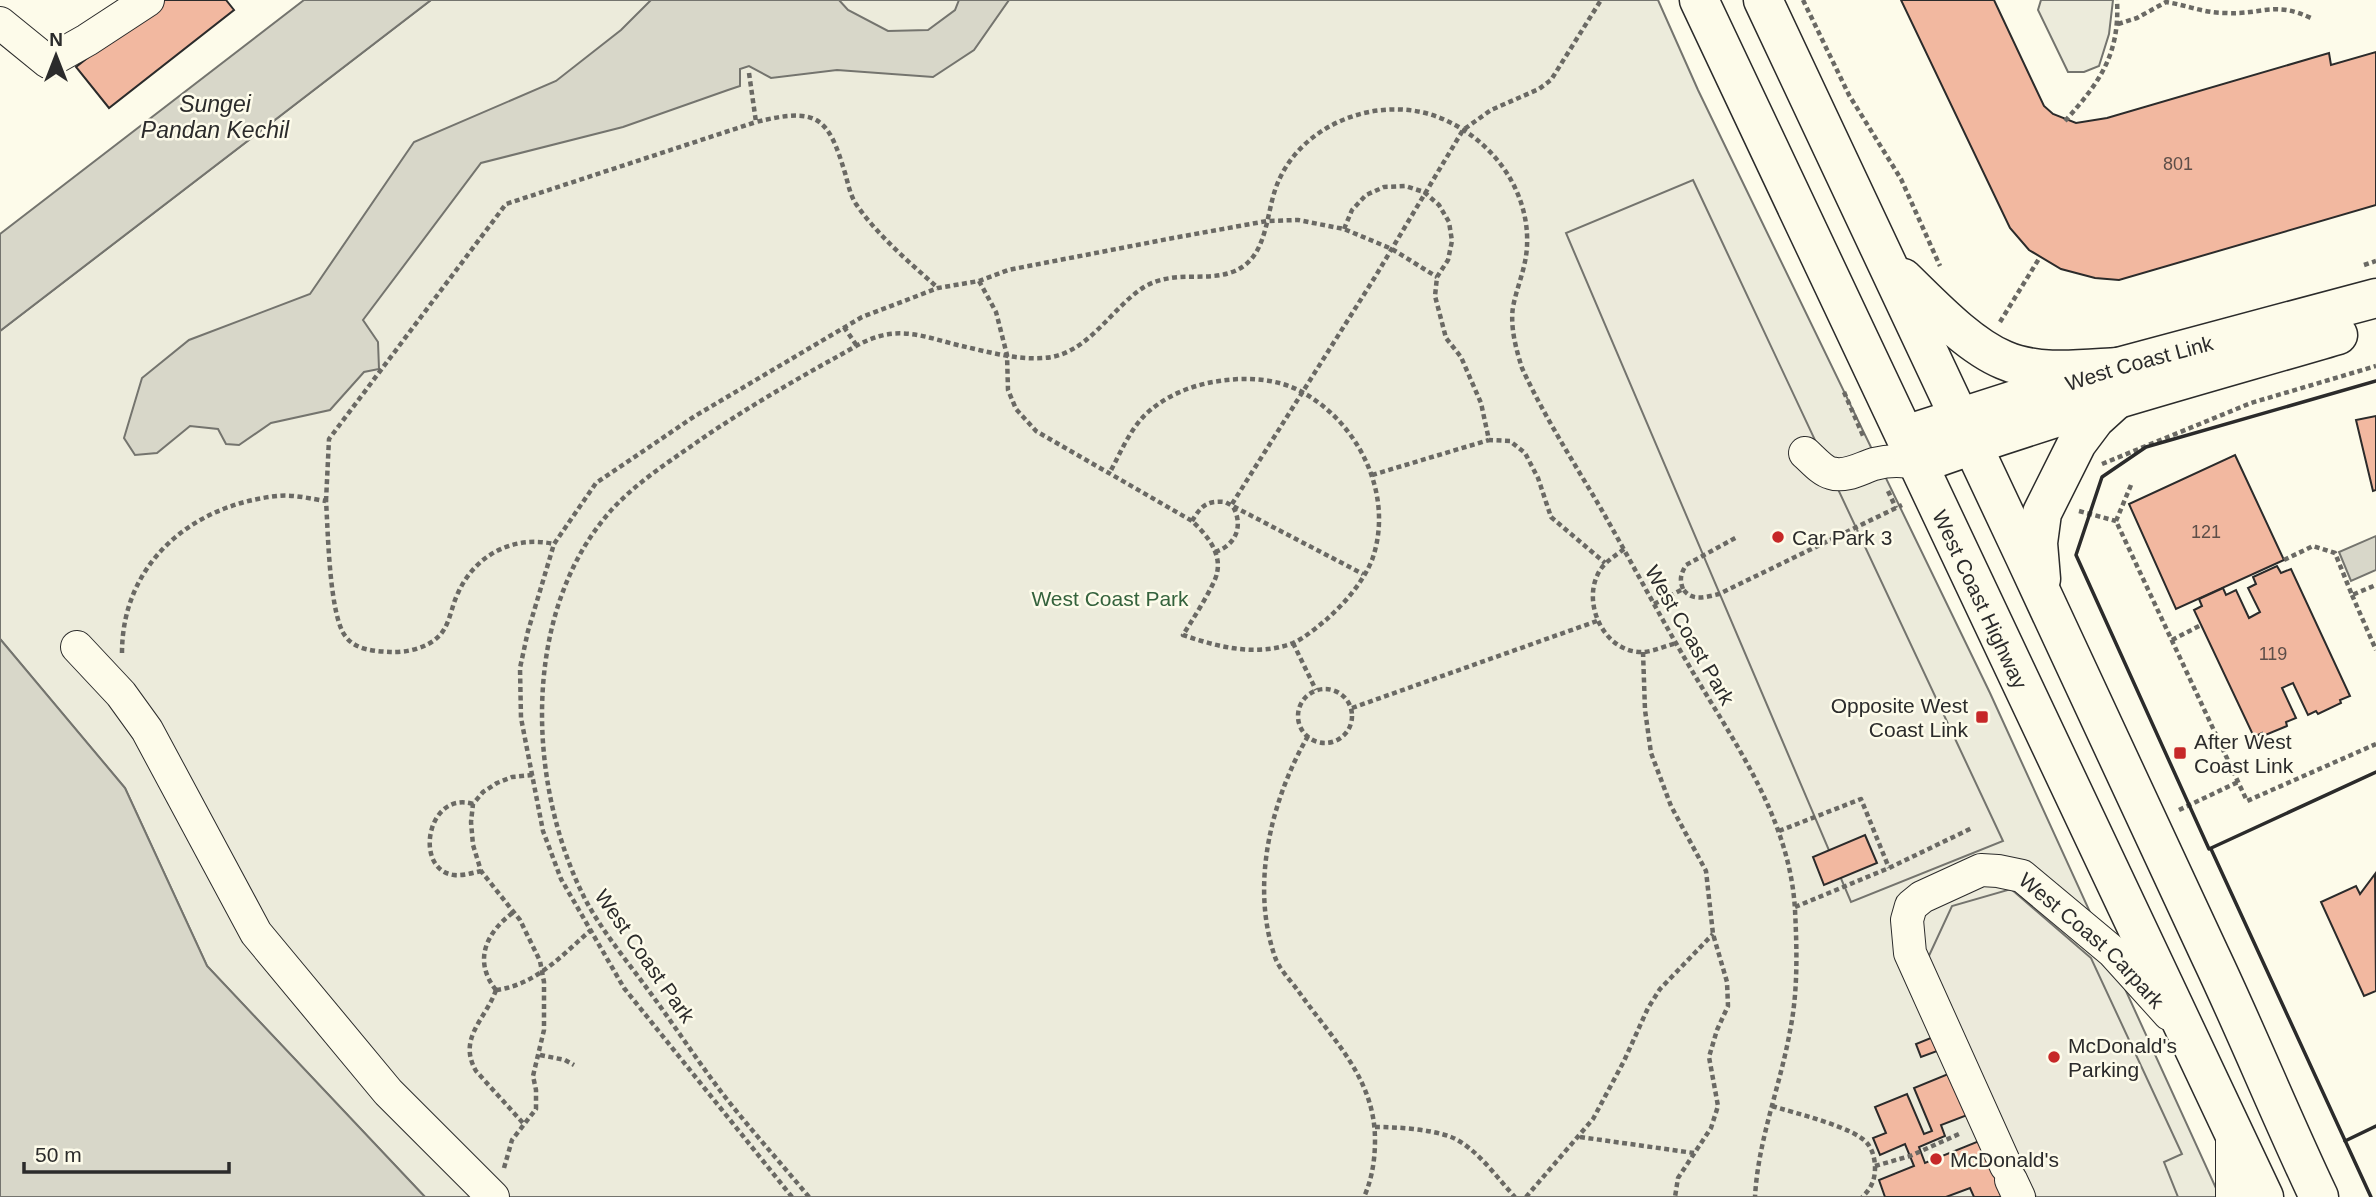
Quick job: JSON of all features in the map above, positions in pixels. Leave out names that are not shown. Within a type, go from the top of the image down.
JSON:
[{"type":"main road","name":"West Coast Highway","points":[[1699,0],[1918,463],[2054,759],[2264,1197]]},
{"type":"main road","points":[[1763,0],[1884,260],[1967,430],[2212,958],[2319,1197]]},
{"type":"main road","points":[[1884,260],[1950,323],[2005,360],[2117,383],[2077,443],[2042,513],[2038,543],[2042,595]]},
{"type":"main road","name":"West Coast Link","points":[[1918,463],[1967,430],[2117,383],[2370,281]]},
{"type":"main road","name":"West Coast Link","points":[[2117,383],[2376,325]]},
{"type":"lane","points":[[0,23],[48,62],[148,0]]},
{"type":"lane","points":[[1805,453],[1829,473],[1842,474],[1875,463],[1891,461],[1918,463]]},
{"type":"lane","points":[[77,647],[121,694],[147,730],[256,933],[388,1092],[498,1187]]},
{"type":"lane","name":"West Coast Carpark","points":[[1985,1122],[1910,953],[1906,920],[1911,906],[1922,897],[1981,870],[2022,877],[2113,952],[2183,1029]]},
{"type":"lane","points":[[1985,1122],[2012,1181]]},
{"type":"lane","points":[[2232,1130],[2232,1197]]},
{"type":"path","points":[[1232,504],[1392,249],[1463,130],[1491,110],[1539,89],[1551,80],[1601,0]]},
{"type":"path","points":[[1803,0],[1849,95],[1902,179],[1942,270]]},
{"type":"path","points":[[2065,121],[2093,89],[2111,56],[2118,24],[2117,0]]},
{"type":"path","points":[[2118,24],[2137,18],[2166,1],[2206,12],[2229,14],[2282,3],[2302,10],[2313,19]]},
{"type":"path","points":[[749,73],[756,122]]},
{"type":"path","name":"West Coast Park","points":[[809,1197],[724,1095],[592,912],[560,837],[543,721],[544,674],[554,614],[574,567],[601,522],[625,496],[666,463],[723,425],[876,337],[898,333],[920,335],[1007,355],[1045,358],[1067,353],[1087,339],[1130,298],[1148,285],[1176,276],[1235,271],[1247,264],[1256,254],[1279,179],[1288,164],[1309,141],[1338,122],[1369,111],[1405,109],[1435,116],[1463,130],[1491,152],[1514,186],[1523,210],[1528,243],[1523,277],[1513,309],[1515,339],[1522,368],[1751,772],[1779,831],[1790,872],[1795,907],[1794,1007],[1782,1072],[1759,1161],[1755,1197]]},
{"type":"path","points":[[554,544],[538,540],[522,541],[506,546],[485,558],[468,574],[457,594],[445,628],[438,638],[428,645],[394,653],[370,650],[351,643],[340,626],[330,562],[326,501],[329,439],[506,204],[756,122],[800,115],[822,123],[830,132],[854,201],[895,251],[938,288]]},
{"type":"path","points":[[1344,229],[1352,210],[1366,195],[1384,187],[1405,186],[1424,192],[1439,205],[1449,222],[1452,241],[1448,260],[1437,277],[1435,296],[1446,338],[1461,357],[1481,403],[1489,440]]},
{"type":"path","points":[[792,1197],[624,988],[561,879],[544,831],[521,718],[520,668],[554,544],[596,483],[695,416],[862,317],[938,288],[979,281],[1008,270],[1267,221],[1307,220],[1344,229],[1392,249],[1437,277]]},
{"type":"path","points":[[1996,329],[2040,257]]},
{"type":"path","points":[[2370,281],[2376,261]]},
{"type":"path","points":[[979,281],[996,312],[1007,355],[1009,390],[1016,409],[1036,431],[1192,521],[1206,535],[1215,552],[1217,572],[1183,635],[1217,647],[1238,649],[1293,643],[1334,613],[1353,593],[1371,561],[1378,526],[1377,496],[1372,475],[1352,433],[1302,392],[1258,379],[1235,378],[1188,387],[1147,413],[1130,435],[1110,472]]},
{"type":"path","points":[[844,327],[858,346]]},
{"type":"path","points":[[2059,478],[2077,474],[2251,403],[2376,366]]},
{"type":"path","points":[[1372,475],[1489,440],[1510,441],[1525,453],[1538,478],[1552,517],[1605,563]]},
{"type":"path","points":[[1737,537],[1686,565],[1680,582],[1686,594],[1695,598],[1719,594],[1918,463]]},
{"type":"path","points":[[2131,485],[2116,521],[2247,801],[2376,744]]},
{"type":"path","points":[[122,635],[132,594],[153,558],[183,529],[234,504],[280,495],[326,501]]},
{"type":"path","points":[[1192,521],[1201,506],[1208,502],[1222,501],[1232,504],[1363,574]]},
{"type":"path","points":[[1215,552],[1231,543],[1237,534],[1238,517],[1232,504]]},
{"type":"path","points":[[2092,514],[2116,521]]},
{"type":"path","points":[[2284,560],[2313,545],[2334,553],[2376,650]]},
{"type":"path","points":[[1624,549],[1605,563],[1597,576],[1592,591],[1592,606],[1597,621],[1616,643],[1643,652],[1676,643]]},
{"type":"path","points":[[2352,595],[2376,585]]},
{"type":"path","points":[[1654,604],[1683,589]]},
{"type":"path","points":[[1352,708],[1597,621]]},
{"type":"path","points":[[2172,640],[2201,625]]},
{"type":"path","points":[[1293,643],[1316,690]]},
{"type":"path","points":[[1643,652],[1645,710],[1651,753],[1671,806],[1706,871],[1713,934],[1727,982],[1728,1006],[1709,1057],[1718,1106],[1711,1128],[1686,1162],[1678,1178],[1675,1197]]},
{"type":"path","points":[[1316,690],[1335,690],[1346,697],[1352,708],[1350,727],[1338,740],[1326,743],[1308,736],[1301,728],[1299,711],[1303,701],[1316,690]]},
{"type":"path","points":[[1308,736],[1295,760],[1271,830],[1265,873],[1266,919],[1275,960],[1358,1072],[1367,1091],[1375,1127],[1373,1170],[1364,1197]]},
{"type":"path","points":[[498,1187],[508,1151],[523,1123],[536,1109],[533,1076],[540,1055],[545,1015],[540,961],[515,911],[481,871],[473,845],[473,804],[483,792],[497,783],[512,777],[533,775]]},
{"type":"path","points":[[2172,813],[2238,782]]},
{"type":"path","points":[[1779,831],[1861,799],[1889,868]]},
{"type":"path","points":[[473,804],[464,801],[437,815],[429,831],[430,852],[439,868],[451,875],[481,871]]},
{"type":"path","points":[[1795,907],[1889,868],[1972,828]]},
{"type":"path","points":[[496,990],[489,981],[485,964],[486,946],[499,922],[515,911]]},
{"type":"path","points":[[496,990],[520,985],[542,972],[591,930]]},
{"type":"path","points":[[1526,1197],[1594,1119],[1624,1062],[1648,1007],[1660,989],[1713,934]]},
{"type":"path","points":[[496,990],[491,1005],[472,1033],[470,1062],[475,1072],[523,1123]]},
{"type":"path","points":[[540,1055],[565,1060],[574,1065]]},
{"type":"path","points":[[1772,1106],[1857,1135],[1871,1149],[1875,1166],[1872,1186],[1863,1197]]},
{"type":"path","points":[[1875,1166],[1910,1156],[1985,1122]]},
{"type":"path","points":[[1375,1127],[1397,1127],[1451,1137],[1475,1155],[1515,1197]]},
{"type":"path","points":[[1580,1137],[1695,1153]]},
{"type":"green space","name":"West Coast Park","points":[[431,0],[1658,0],[1698,90],[1990,693],[2220,1197],[425,1197],[207,966],[125,788],[0,639],[0,331]]},
{"type":"green space","points":[[2041,0],[2113,0],[2109,34],[2099,66],[2084,72],[2068,72],[2038,10]]},
{"type":"shaded area","name":"Car Park 3","points":[[1693,180],[2003,841],[1851,902],[1566,233]]},
{"type":"shaded area","name":"McDonald's Parking","points":[[2011,889],[2091,958],[2182,1154],[2164,1162],[2178,1197],[2036,1197],[1927,960],[1952,906]]},
{"type":"water","name":"Sungei Pandan Kechil","points":[[304,0],[431,0],[0,331],[0,234]]},
{"type":"water","points":[[651,0],[839,0],[848,10],[888,31],[928,30],[955,10],[959,0],[1009,0],[974,50],[933,77],[837,70],[771,78],[749,66],[740,69],[740,86],[623,127],[481,163],[363,320],[378,342],[379,369],[364,372],[330,410],[271,423],[239,445],[226,444],[218,429],[190,426],[157,453],[135,455],[124,438],[142,378],[189,340],[310,294],[414,142],[556,81],[621,30]]},
{"type":"water","points":[[2376,536],[2376,570],[2351,581],[2339,552]]},
{"type":"water","points":[[0,639],[125,788],[207,966],[425,1197],[0,1197]]},
{"type":"building","points":[[161,0],[226,0],[234,10],[109,108],[76,67]]},
{"type":"building","points":[[1901,0],[1994,0],[2044,106],[2053,114],[2076,123],[2107,118],[2329,53],[2331,65],[2376,52],[2376,205],[2119,280],[2095,278],[2061,269],[2029,250],[2010,228]]},
{"type":"building","points":[[2376,416],[2376,490],[2373,491],[2356,420]]},
{"type":"building","points":[[2235,455],[2284,560],[2176,609],[2129,504]]},
{"type":"building","points":[[2277,566],[2281,573],[2291,569],[2350,696],[2318,714],[2316,711],[2308,715],[2293,683],[2282,688],[2296,718],[2286,722],[2287,726],[2254,737],[2194,610],[2202,606],[2199,599],[2223,588],[2226,595],[2236,590],[2249,618],[2260,612],[2248,588],[2256,584],[2253,577]]},
{"type":"building","points":[[1865,835],[1877,863],[1824,885],[1813,857]]},
{"type":"building","points":[[2375,874],[2376,991],[2364,996],[2321,902],[2356,886],[2360,894]]},
{"type":"building","points":[[1943,1033],[1948,1047],[1921,1057],[1916,1044]]},
{"type":"building","points":[[1953,1072],[1970,1114],[1941,1125],[1945,1136],[1919,1147],[1925,1163],[1984,1139],[2019,1160],[2025,1174],[2006,1197],[1974,1197],[1970,1188],[1946,1197],[1885,1197],[1879,1180],[1914,1166],[1905,1144],[1880,1155],[1873,1138],[1886,1133],[1875,1107],[1907,1094],[1924,1134],[1932,1131],[1914,1088]]},
{"type":"wall","points":[[2376,381],[2146,447],[2102,477],[2076,555],[2209,849],[2376,772]]},
{"type":"wall","points":[[2211,849],[2371,1197]]},
{"type":"wall","points":[[2345,1141],[2376,1126]]},
{"type":"place","name":"Car Park 3","points":[[1778,537]]},
{"type":"place","name":"Opposite West Coast Link","points":[[1982,717]]},
{"type":"place","name":"After West Coast Link","points":[[2180,753]]},
{"type":"place","name":"McDonald's Parking","points":[[2054,1057]]},
{"type":"place","name":"McDonald's","points":[[1936,1159]]}]
